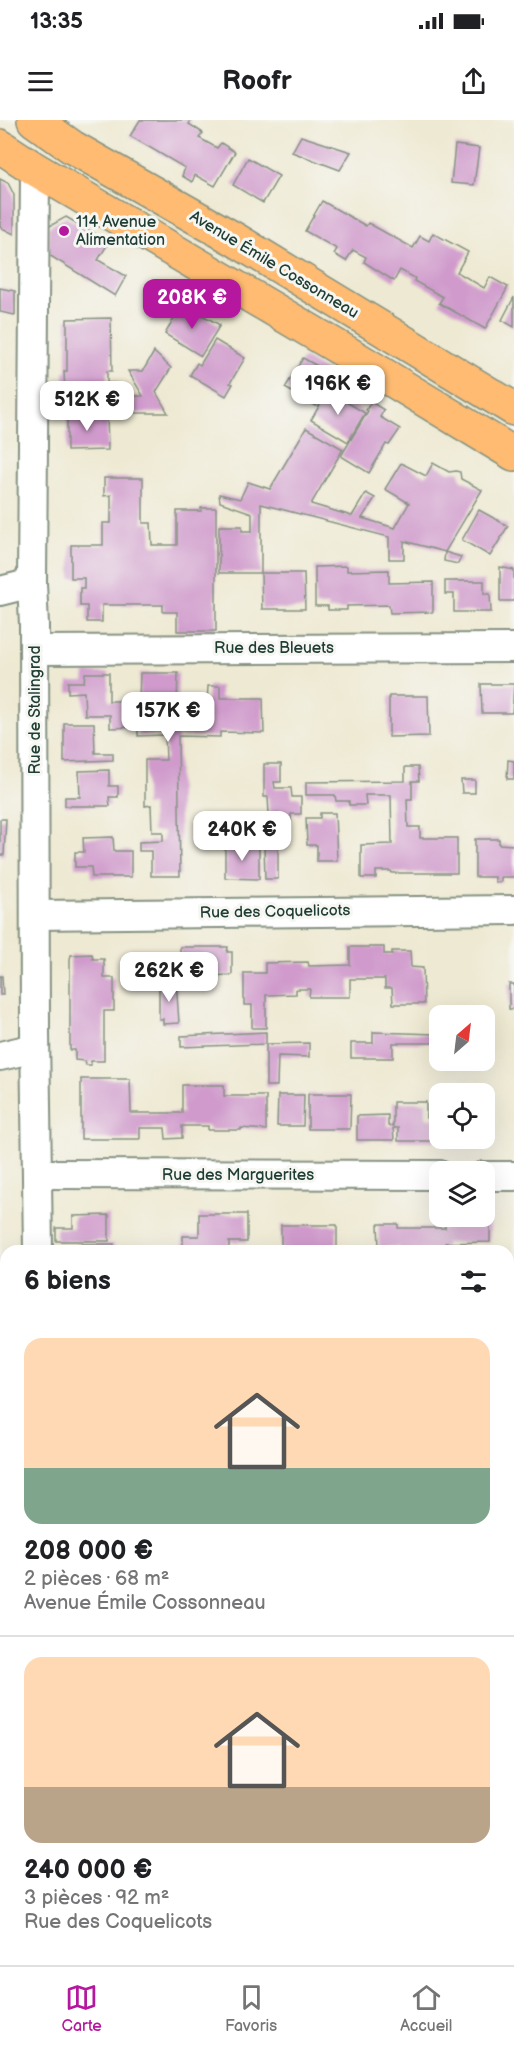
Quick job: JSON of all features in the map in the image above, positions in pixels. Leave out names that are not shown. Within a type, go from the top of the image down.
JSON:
[{"type":"main road","name":"Avenue Émile Cossonneau","points":[[34,120],[72,147],[236,240],[514,409]]},
{"type":"main road","points":[[0,146],[514,454]]},
{"type":"street","name":"Rue de Stalingrad","points":[[35,169],[32,583],[38,1245]]},
{"type":"street","points":[[0,591],[32,583]]},
{"type":"street","name":"Rue des Bleuets","points":[[34,650],[514,648]]},
{"type":"street","name":"Rue des Coquelicots","points":[[35,915],[514,910]]},
{"type":"street","points":[[0,1056],[35,1048]]},
{"type":"street","name":"Rue des Marguerites","points":[[38,1174],[429,1175]]},
{"type":"street","points":[[495,1176],[514,1176]]},
{"type":"path","points":[[514,1891],[514,1962]]},
{"type":"building","points":[[140,120],[191,120],[189,124],[203,133],[199,138],[217,148],[221,143],[235,152],[215,186],[195,175],[192,182],[182,176],[185,168],[130,136]]},
{"type":"building","points":[[301,136],[351,152],[340,170],[292,152]]},
{"type":"building","points":[[455,145],[479,148],[474,185],[451,183]]},
{"type":"building","points":[[248,158],[279,176],[263,203],[233,185]]},
{"type":"building","points":[[0,179],[8,183],[14,195],[14,234],[0,227]]},
{"type":"building","points":[[322,201],[366,226],[368,223],[413,248],[420,236],[429,241],[433,233],[468,252],[457,272],[484,288],[490,277],[508,287],[485,329],[439,303],[443,297],[414,281],[415,278],[400,270],[394,281],[364,262],[366,257],[353,250],[346,261],[334,254],[337,249],[305,231]]},
{"type":"building","points":[[66,217],[109,242],[98,260],[126,276],[115,296],[49,255],[48,227]]},
{"type":"building","points":[[0,288],[15,291],[15,315],[0,312]]},
{"type":"building","points":[[514,297],[514,327],[502,320]]},
{"type":"building","points":[[181,306],[220,325],[201,356],[165,334]]},
{"type":"building","points":[[111,318],[112,371],[107,371],[107,383],[115,383],[115,392],[65,393],[67,319]]},
{"type":"building","points":[[215,340],[245,358],[230,383],[233,384],[226,396],[190,375],[197,363],[200,365]]},
{"type":"building","points":[[154,352],[171,368],[156,392],[168,413],[134,413],[134,396],[143,396],[128,371],[143,371]]},
{"type":"building","points":[[303,358],[335,376],[316,406],[285,388]]},
{"type":"building","points":[[328,391],[365,413],[348,442],[311,420]]},
{"type":"building","points":[[371,402],[384,410],[380,417],[400,429],[389,445],[386,444],[369,473],[341,456]]},
{"type":"building","points":[[67,414],[107,414],[108,450],[67,451]]},
{"type":"building","points":[[306,428],[343,449],[311,504],[352,516],[366,493],[375,498],[362,518],[395,528],[409,503],[385,489],[401,463],[426,476],[433,463],[449,472],[460,472],[461,479],[482,490],[445,552],[404,541],[404,559],[389,559],[389,537],[261,504],[261,573],[219,573],[219,526],[242,526],[242,531],[252,531],[252,513],[220,502],[219,494],[240,499],[248,482],[270,489]]},
{"type":"building","points":[[104,478],[143,478],[143,523],[151,523],[152,545],[177,545],[177,511],[201,511],[201,508],[216,508],[216,631],[177,631],[177,612],[163,612],[163,605],[102,605],[102,622],[87,622],[87,606],[80,606],[80,588],[84,588],[84,578],[71,578],[71,545],[103,545],[103,523],[111,523],[111,495],[104,496]]},
{"type":"building","points":[[479,510],[508,526],[490,556],[462,540]]},
{"type":"building","points":[[445,552],[461,557],[458,564],[444,561]]},
{"type":"building","points":[[347,566],[347,571],[389,570],[389,583],[433,582],[433,612],[390,613],[389,605],[347,606],[347,610],[328,610],[328,606],[315,606],[315,567]]},
{"type":"building","points":[[500,567],[514,570],[514,601],[500,601]]},
{"type":"building","points":[[261,573],[304,573],[305,609],[262,609]]},
{"type":"building","points":[[445,581],[484,581],[484,594],[490,594],[491,612],[454,612],[454,594],[445,594]]},
{"type":"building","points":[[85,673],[109,673],[109,701],[139,701],[140,673],[178,673],[177,703],[207,703],[208,686],[220,686],[220,698],[263,698],[264,733],[220,732],[220,737],[178,736],[180,876],[151,876],[151,851],[139,851],[139,842],[163,841],[163,832],[152,832],[151,805],[145,806],[145,760],[166,760],[165,735],[138,736],[138,727],[110,728],[110,715],[85,715],[84,692],[68,693],[68,682],[84,682]]},
{"type":"building","points":[[481,684],[514,684],[512,713],[482,713]]},
{"type":"building","points":[[389,696],[428,696],[429,736],[389,737]]},
{"type":"building","points":[[64,723],[94,723],[95,753],[113,753],[113,760],[64,762]]},
{"type":"building","points":[[508,760],[514,761],[514,779],[507,779]]},
{"type":"building","points":[[264,764],[281,764],[281,782],[274,782],[275,788],[291,788],[292,797],[301,797],[301,814],[291,814],[291,822],[279,822],[278,814],[269,814],[268,797],[264,797]]},
{"type":"building","points":[[405,767],[418,767],[419,781],[412,781],[412,799],[407,799],[408,827],[420,827],[420,838],[457,838],[457,873],[376,871],[376,878],[361,878],[361,845],[392,844],[391,795],[365,795],[366,805],[349,805],[349,801],[336,801],[335,795],[306,795],[306,782],[405,781]]},
{"type":"building","points":[[109,770],[109,786],[118,786],[118,797],[109,797],[110,806],[65,806],[65,797],[80,797],[79,771]]},
{"type":"building","points":[[461,780],[475,780],[475,793],[462,793]]},
{"type":"building","points":[[320,813],[335,813],[337,861],[317,861],[317,845],[307,845],[306,818],[320,818]]},
{"type":"building","points":[[0,819],[6,819],[4,855],[0,855]]},
{"type":"building","points":[[113,837],[114,851],[131,851],[131,877],[92,877],[91,867],[75,867],[75,852],[84,852],[83,838]]},
{"type":"building","points":[[475,839],[499,839],[499,844],[514,845],[514,877],[501,877],[501,882],[495,882],[495,877],[475,877]]},
{"type":"building","points":[[264,844],[278,844],[278,879],[265,879]]},
{"type":"building","points":[[225,846],[259,846],[259,879],[225,878]]},
{"type":"building","points":[[180,947],[228,947],[227,952],[232,952],[232,975],[146,978],[146,958],[180,959]]},
{"type":"building","points":[[350,947],[384,947],[384,954],[392,954],[392,951],[410,951],[411,967],[423,968],[424,1004],[393,1004],[392,988],[385,988],[385,979],[350,979],[350,997],[309,997],[310,989],[296,989],[296,994],[266,995],[266,1028],[252,1028],[252,1005],[244,1005],[244,973],[265,973],[265,963],[308,962],[309,966],[350,965]]},
{"type":"building","points":[[92,954],[93,959],[104,959],[104,978],[114,978],[114,1011],[104,1011],[104,1061],[91,1061],[91,1065],[86,1065],[85,1061],[75,1060],[75,1050],[70,1050],[70,959],[71,955]]},
{"type":"building","points":[[0,976],[2,976],[3,995],[0,995]]},
{"type":"building","points":[[167,980],[176,980],[179,1023],[163,1024],[163,1019],[159,1019],[159,985],[167,985]]},
{"type":"building","points":[[509,984],[514,984],[514,1009],[509,1009]]},
{"type":"building","points":[[266,1032],[266,1044],[181,1047],[181,1036]]},
{"type":"building","points":[[373,1032],[429,1034],[429,1043],[393,1043],[393,1058],[351,1058],[351,1043],[373,1043]]},
{"type":"building","points":[[309,1043],[309,1057],[278,1056],[277,1086],[266,1086],[266,1044]]},
{"type":"building","points":[[81,1079],[130,1079],[131,1113],[182,1113],[182,1085],[224,1085],[224,1096],[266,1096],[266,1130],[241,1128],[241,1130],[208,1130],[208,1126],[182,1126],[182,1138],[166,1139],[165,1128],[140,1128],[140,1139],[81,1139]]},
{"type":"building","points":[[308,1094],[351,1094],[350,1129],[308,1129]]},
{"type":"building","points":[[278,1095],[304,1095],[303,1126],[277,1126]]},
{"type":"building","points":[[393,1102],[426,1102],[429,1141],[398,1141],[398,1128],[393,1128],[394,1140],[357,1140],[357,1116],[388,1115],[388,1126],[393,1126]]},
{"type":"building","points":[[199,1214],[247,1214],[247,1242],[229,1242],[229,1245],[183,1245],[183,1236],[199,1236]]},
{"type":"building","points":[[109,1215],[109,1241],[56,1241],[56,1228],[73,1228],[73,1216]]},
{"type":"building","points":[[378,1224],[398,1224],[398,1228],[490,1227],[490,1242],[379,1245]]},
{"type":"building","points":[[281,1225],[337,1225],[337,1245],[281,1245]]},
{"type":"building","points":[[78,1244],[114,1244],[114,1245]]},
{"type":"place","name":"114 Avenue Alimentation","points":[[64,231]]}]
